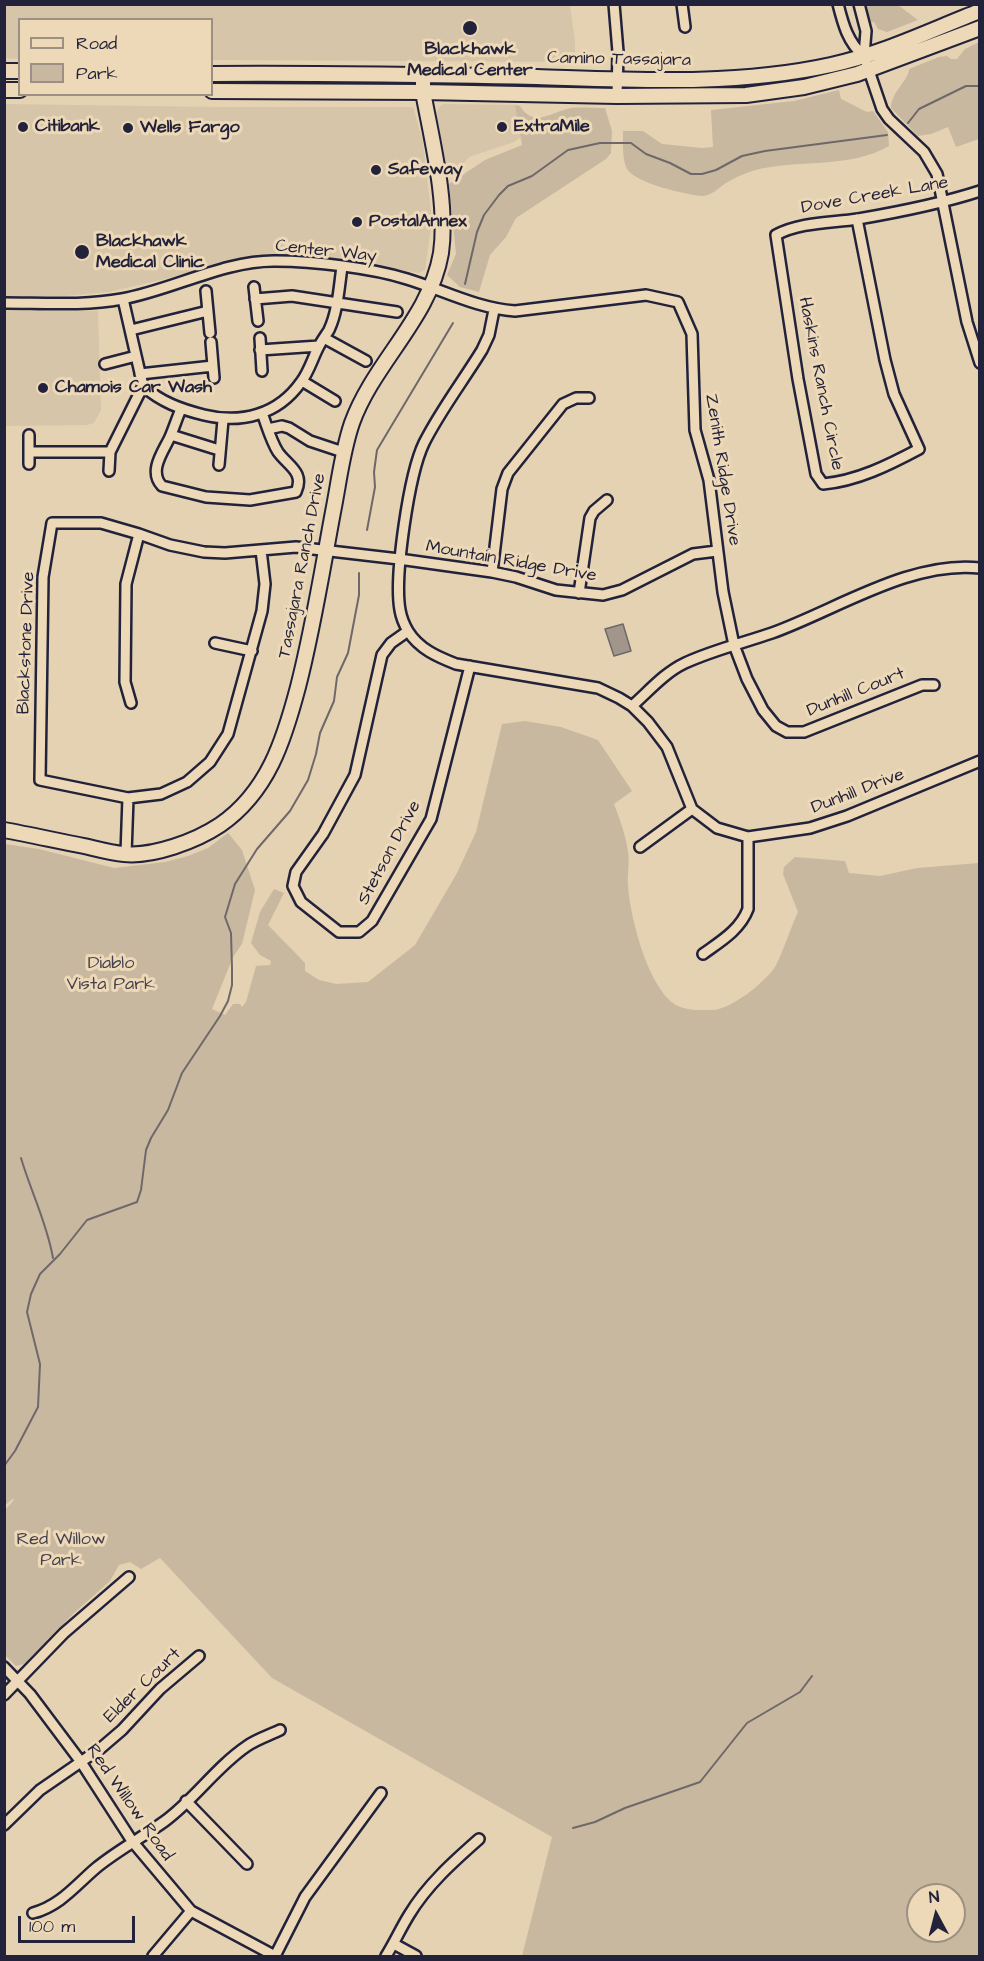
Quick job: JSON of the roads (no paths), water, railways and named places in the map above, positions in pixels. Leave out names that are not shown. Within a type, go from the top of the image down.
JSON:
[{"type":"main road","name":"Camino Tassajara","points":[[213,91],[617,96],[746,95],[804,87],[863,58],[980,11]]},
{"type":"main road","name":"Camino Tassajara","points":[[213,74],[618,79],[755,78],[863,58],[980,28]]},
{"type":"main road","name":"Tassajara Ranch Drive","points":[[4,830],[126,854],[170,848],[220,825],[247,801],[264,780],[277,756],[287,726],[317,605],[343,452],[354,419],[368,389],[422,307],[431,288],[440,256],[444,230],[423,92],[423,75]]},
{"type":"street","points":[[614,4],[617,96]]},
{"type":"street","points":[[682,4],[685,27]]},
{"type":"street","points":[[838,4],[849,38],[863,58]]},
{"type":"street","points":[[844,4],[882,109],[929,159],[937,174],[967,322],[980,363]]},
{"type":"street","points":[[853,4],[866,38]]},
{"type":"street","points":[[859,4],[866,31],[863,58]]},
{"type":"street","name":"Dove Creek Lane","points":[[777,235],[788,229],[943,203],[980,191]]},
{"type":"street","name":"Haskins Ranch Circle","points":[[777,235],[798,379],[816,474],[823,484],[838,483],[876,470],[919,449],[894,394],[857,219]]},
{"type":"street","name":"Center Way","points":[[4,303],[90,303],[123,299],[251,264],[274,261],[342,267],[405,278],[431,288]]},
{"type":"street","points":[[123,299],[143,386],[153,396],[181,409],[223,420],[244,418],[262,413],[291,394],[302,381],[330,329],[342,267]]},
{"type":"street","points":[[254,287],[258,321]]},
{"type":"street","name":"Zenith Ridge Drive","points":[[431,288],[494,310],[515,311],[645,295],[678,302],[692,334],[695,430],[709,480],[723,592],[734,645]]},
{"type":"street","points":[[206,291],[214,378]]},
{"type":"street","points":[[255,299],[292,296],[397,312]]},
{"type":"street","points":[[494,310],[489,335],[482,350],[423,444],[415,467],[399,559],[400,610],[408,631],[416,642],[438,657],[470,666],[598,688],[632,706],[667,747],[692,809],[640,847]]},
{"type":"street","points":[[131,330],[208,311]]},
{"type":"street","points":[[260,338],[262,370]]},
{"type":"street","points":[[260,350],[321,342],[366,360]]},
{"type":"street","points":[[105,364],[136,356]]},
{"type":"street","points":[[140,374],[213,366]]},
{"type":"street","points":[[302,381],[335,401]]},
{"type":"street","points":[[109,471],[110,452],[143,386]]},
{"type":"street","points":[[492,572],[502,489],[508,473],[563,404],[576,398],[589,398]]},
{"type":"street","points":[[181,409],[159,458],[156,471],[157,481],[162,486],[206,497],[250,500],[296,492],[299,486],[298,475],[291,464],[279,453],[262,413]]},
{"type":"street","points":[[219,465],[223,420]]},
{"type":"street","points":[[268,429],[282,426],[289,428],[310,441],[343,452]]},
{"type":"street","points":[[29,435],[29,464]]},
{"type":"street","points":[[171,435],[219,450]]},
{"type":"street","points":[[29,452],[110,452]]},
{"type":"street","points":[[579,593],[590,518],[594,511],[608,500]]},
{"type":"street","name":"Blackstone Drive","points":[[261,550],[265,584],[262,611],[228,734],[210,762],[187,782],[161,794],[128,798],[40,780],[43,577],[52,523],[100,523],[170,545],[204,552],[225,553],[296,547],[326,551]]},
{"type":"street","points":[[130,703],[124,682],[126,584],[140,534]]},
{"type":"street","name":"Mountain Ridge Drive","points":[[326,551],[492,572],[556,590],[603,595],[622,590],[693,554],[717,551]]},
{"type":"street","points":[[632,706],[667,674],[684,663],[772,633],[920,572],[961,566],[980,568]]},
{"type":"street","name":"Stetson Drive","points":[[408,631],[391,643],[382,655],[355,775],[323,834],[296,872],[293,886],[301,902],[339,932],[359,932],[372,921],[430,819],[470,666]]},
{"type":"street","points":[[215,643],[252,651]]},
{"type":"street","name":"Dunhill Court","points":[[734,645],[747,680],[763,710],[776,726],[787,732],[804,732],[922,685],[934,685]]},
{"type":"street","name":"Dunhill Drive","points":[[692,809],[717,828],[748,837],[810,828],[847,816],[980,761]]},
{"type":"street","points":[[126,854],[128,798]]},
{"type":"street","points":[[704,954],[731,934],[744,920],[748,909],[748,837]]},
{"type":"street","points":[[4,1695],[64,1633],[129,1577]]},
{"type":"street","name":"Elder Court","points":[[4,1825],[40,1790],[108,1742],[160,1689],[199,1656]]},
{"type":"street","name":"Red Willow Road","points":[[4,1667],[30,1694],[81,1762],[153,1869],[191,1911],[275,1956]]},
{"type":"street","points":[[33,1912],[47,1909],[132,1841],[165,1821],[248,1745],[280,1730]]},
{"type":"street","points":[[275,1956],[305,1897],[381,1793]]},
{"type":"street","points":[[186,1802],[247,1864]]},
{"type":"street","points":[[387,1956],[409,1914],[431,1886],[479,1839]]},
{"type":"street","points":[[153,1956],[191,1911]]},
{"type":"street","points":[[394,1944],[416,1956]]},
{"type":"waterway","points":[[908,123],[919,109],[966,86],[980,86]]},
{"type":"waterway","points":[[465,284],[477,232],[484,215],[499,195],[508,186],[532,176],[568,150],[600,143],[631,143],[646,154],[691,174],[702,174],[716,170],[742,156],[765,151],[887,135]]},
{"type":"waterway","points":[[367,530],[375,487],[374,472],[377,450],[453,323]]},
{"type":"waterway","points":[[4,1466],[15,1451],[38,1407],[40,1364],[27,1312],[31,1294],[40,1274],[60,1254],[87,1220],[137,1202],[141,1190],[146,1150],[151,1138],[168,1110],[182,1073],[228,1001],[232,985],[231,933],[225,917],[235,884],[257,849],[290,811],[308,780],[320,733],[334,701],[337,677],[348,653],[359,595],[359,573]]},
{"type":"waterway","points":[[21,1158],[47,1232],[53,1258]]},
{"type":"waterway","points":[[573,1828],[595,1822],[625,1808],[700,1782],[747,1723],[800,1692],[812,1676]]},
{"type":"place","name":"Blackhawk Medical Center","points":[[470,28]]},
{"type":"place","name":"Citibank","points":[[23,127]]},
{"type":"place","name":"ExtraMile","points":[[502,127]]},
{"type":"place","name":"Wells Fargo","points":[[128,128]]},
{"type":"place","name":"Safeway","points":[[376,170]]},
{"type":"place","name":"PostalAnnex","points":[[357,222]]},
{"type":"place","name":"Blackhawk Medical Clinic","points":[[82,252]]},
{"type":"place","name":"Chamois Car Wash","points":[[43,388]]},
{"type":"park label","name":"Diablo Vista Park","points":[[111,974]]},
{"type":"park label","name":"Red Willow Park","points":[[61,1550]]}]
